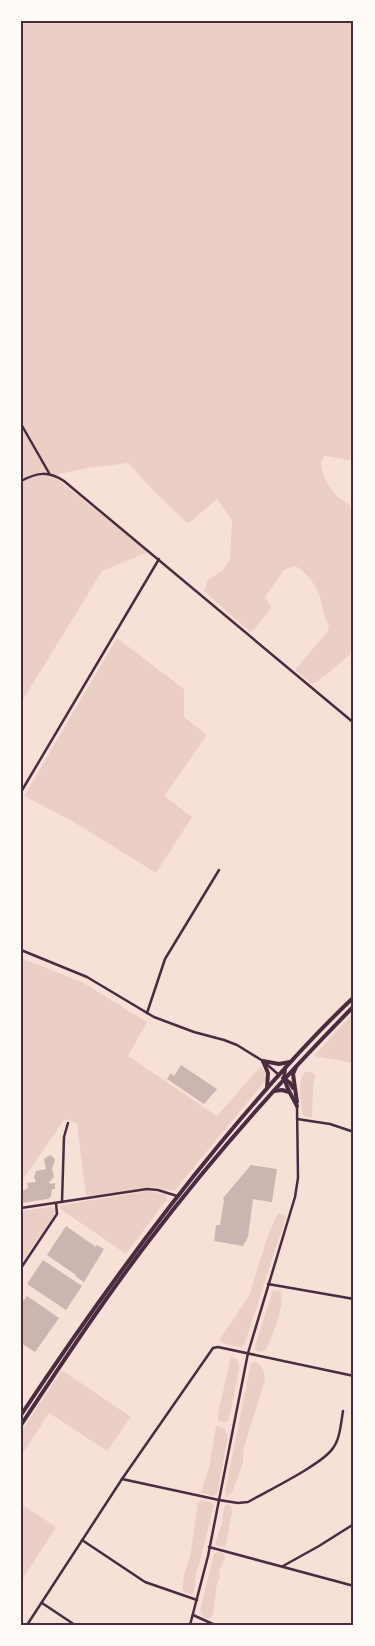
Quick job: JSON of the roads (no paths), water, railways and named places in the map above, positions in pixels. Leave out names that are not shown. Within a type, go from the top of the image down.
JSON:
[{"type":"highway","points":[[21,1415],[94,1307],[177,1196],[277,1076],[354,997]]},
{"type":"highway","points":[[21,1425],[94,1316],[148,1242],[198,1179],[296,1065],[354,1006]]},
{"type":"highway","points":[[263,1062],[278,1064],[290,1062]]},
{"type":"highway","points":[[263,1062],[268,1073],[267,1088]]},
{"type":"highway","points":[[293,1093],[296,1065]]},
{"type":"highway","points":[[286,1067],[284,1079],[293,1093],[297,1106]]},
{"type":"highway","points":[[277,1076],[284,1079]]},
{"type":"highway","points":[[272,1092],[282,1090],[293,1093]]},
{"type":"street","points":[[21,424],[49,473]]},
{"type":"street","points":[[21,481],[39,474],[49,473],[68,484],[354,723]]},
{"type":"street","points":[[21,792],[159,559]]},
{"type":"street","points":[[147,1013],[165,959],[219,870]]},
{"type":"street","points":[[21,950],[87,977],[147,1013],[194,1032],[232,1042],[263,1062],[277,1076]]},
{"type":"street","points":[[190,1625],[209,1547],[248,1354],[293,1207],[297,1188],[297,1106]]},
{"type":"street","points":[[297,1119],[330,1124],[354,1132]]},
{"type":"street","points":[[62,1202],[64,1137],[68,1123]]},
{"type":"street","points":[[21,1208],[148,1190],[158,1190],[177,1196]]},
{"type":"street","points":[[21,1268],[57,1214],[56,1203]]},
{"type":"street","points":[[268,1284],[354,1299]]},
{"type":"street","points":[[27,1625],[122,1478],[213,1348],[218,1347],[354,1376]]},
{"type":"street","points":[[122,1478],[219,1500],[238,1503],[248,1502],[322,1458],[335,1446],[343,1411]]},
{"type":"street","points":[[282,1566],[354,1524]]},
{"type":"street","points":[[82,1539],[145,1582],[197,1600]]},
{"type":"street","points":[[209,1547],[354,1586]]},
{"type":"street","points":[[42,1603],[75,1625]]},
{"type":"street","points":[[193,1615],[215,1625]]}]
